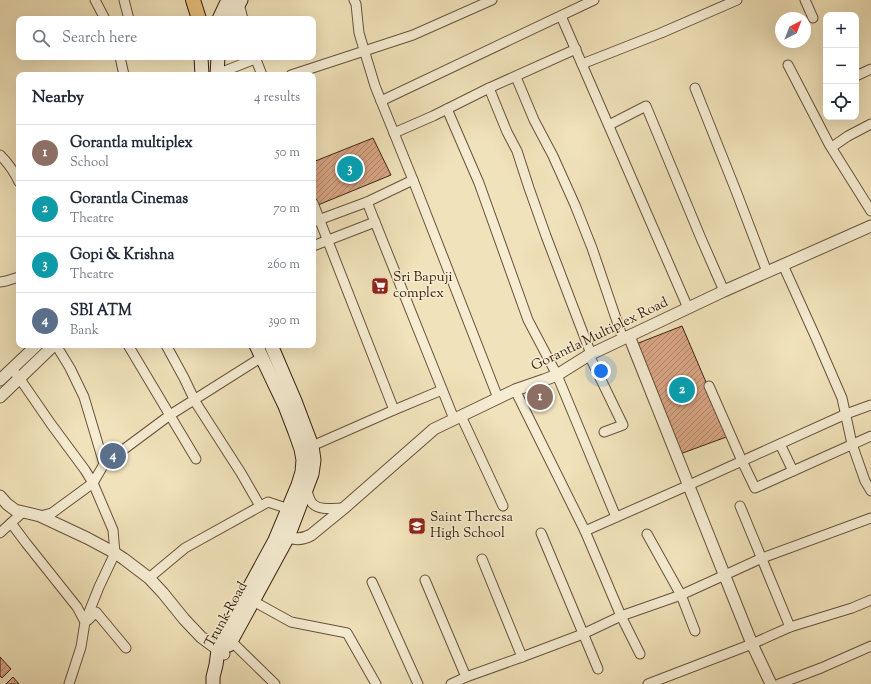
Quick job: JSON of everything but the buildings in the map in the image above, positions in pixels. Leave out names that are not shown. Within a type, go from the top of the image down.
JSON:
[{"type":"main road","points":[[193,0],[198,16]]},
{"type":"main road","points":[[202,0],[207,16]]},
{"type":"main road","points":[[222,16],[236,1]]},
{"type":"main road","points":[[231,16],[236,1]]},
{"type":"main road","points":[[201,60],[202,72]]},
{"type":"main road","points":[[217,72],[218,60]]},
{"type":"main road","name":"Trunk Road","points":[[216,677],[221,652],[237,610],[283,535],[307,490],[312,474],[314,460],[312,446],[295,400],[272,348]]},
{"type":"main road","name":"Trunk Road","points":[[221,652],[231,641],[253,601],[283,535],[289,509],[302,472],[303,460],[295,432],[285,406],[259,351]]},
{"type":"street","points":[[95,0],[103,16]]},
{"type":"street","points":[[124,0],[128,16]]},
{"type":"street","points":[[365,0],[355,2],[359,34],[375,86],[498,398]]},
{"type":"street","points":[[300,72],[413,35],[492,0]]},
{"type":"street","points":[[381,101],[594,0]]},
{"type":"street","points":[[582,64],[661,33],[737,0]]},
{"type":"street","points":[[805,0],[814,18]]},
{"type":"street","points":[[236,1],[242,16]]},
{"type":"street","points":[[561,16],[688,308]]},
{"type":"street","points":[[394,133],[576,49]]},
{"type":"street","points":[[121,60],[123,72]]},
{"type":"street","points":[[224,72],[251,60]]},
{"type":"street","points":[[256,60],[261,72]]},
{"type":"street","points":[[788,65],[832,147],[871,211]]},
{"type":"street","points":[[859,75],[871,69]]},
{"type":"street","points":[[516,77],[534,120],[576,205],[626,338],[689,485],[752,644],[771,684]]},
{"type":"street","points":[[489,88],[517,151],[546,236],[590,355],[623,425],[604,432]]},
{"type":"street","points":[[695,88],[767,272]]},
{"type":"street","points":[[608,125],[646,106],[724,291]]},
{"type":"street","points":[[447,109],[479,183],[528,320],[557,374],[616,517]]},
{"type":"street","points":[[832,147],[848,136],[871,124]]},
{"type":"street","points":[[0,154],[16,174]]},
{"type":"street","points":[[394,410],[328,241],[316,221],[367,202],[413,180]]},
{"type":"street","points":[[367,202],[442,390],[458,417],[503,506]]},
{"type":"street","points":[[316,245],[375,222]]},
{"type":"street","name":"Gorantla Multiplex Road","points":[[283,535],[298,539],[308,537],[344,508],[434,429],[515,390],[557,374],[590,355],[724,291],[871,226]]},
{"type":"street","points":[[783,265],[842,398],[852,444],[865,481],[871,491]]},
{"type":"street","points":[[0,282],[16,278]]},
{"type":"street","points":[[0,380],[34,348]]},
{"type":"street","points":[[0,397],[52,348]]},
{"type":"street","points":[[57,348],[70,368],[84,398],[104,464]]},
{"type":"street","points":[[130,348],[196,459]]},
{"type":"street","points":[[168,348],[195,399],[260,506]]},
{"type":"street","points":[[40,516],[52,513],[93,483],[104,464],[259,351]]},
{"type":"street","points":[[12,369],[85,470],[93,483],[113,530],[115,553],[98,587],[85,622],[81,647],[69,684]]},
{"type":"street","points":[[710,386],[755,488],[871,436]]},
{"type":"street","points":[[312,446],[442,390]]},
{"type":"street","points":[[515,390],[585,531],[621,616],[640,654]]},
{"type":"street","points":[[585,531],[846,414],[871,405]]},
{"type":"street","points":[[780,444],[793,471]]},
{"type":"street","points":[[307,490],[311,502],[317,507],[344,508]]},
{"type":"street","points":[[0,496],[15,510],[40,516],[115,553],[149,578],[201,637],[221,652]]},
{"type":"street","points":[[149,578],[185,548],[268,502],[289,509]]},
{"type":"street","points":[[740,506],[790,627]]},
{"type":"street","points":[[0,533],[23,512]]},
{"type":"street","points":[[451,684],[466,677],[583,634],[621,616],[681,595],[762,558],[871,518]]},
{"type":"street","points":[[11,523],[77,607],[85,622]]},
{"type":"street","points":[[541,534],[598,669]]},
{"type":"street","points":[[647,534],[681,595],[695,632]]},
{"type":"street","points":[[482,559],[522,657]]},
{"type":"street","points":[[425,580],[466,677]]},
{"type":"street","points":[[372,582],[418,684]]},
{"type":"street","points":[[648,684],[752,644],[790,627],[852,608],[871,600]]},
{"type":"street","points":[[253,601],[291,622],[347,633],[376,684]]},
{"type":"street","points":[[85,622],[96,612],[126,648]]},
{"type":"street","points":[[231,641],[275,684]]},
{"type":"street","points":[[779,684],[821,668],[871,646]]},
{"type":"place","name":"Gopi & Krishna","points":[[350,169]]},
{"type":"place","name":"Sri Bapuji complex","points":[[380,286]]},
{"type":"place","name":"Gorantla Cinemas","points":[[682,390]]},
{"type":"place","name":"Gorantla multiplex","points":[[540,397]]},
{"type":"place","name":"SBI ATM","points":[[113,456]]},
{"type":"place","name":"Saint Theresa High School","points":[[417,526]]}]
